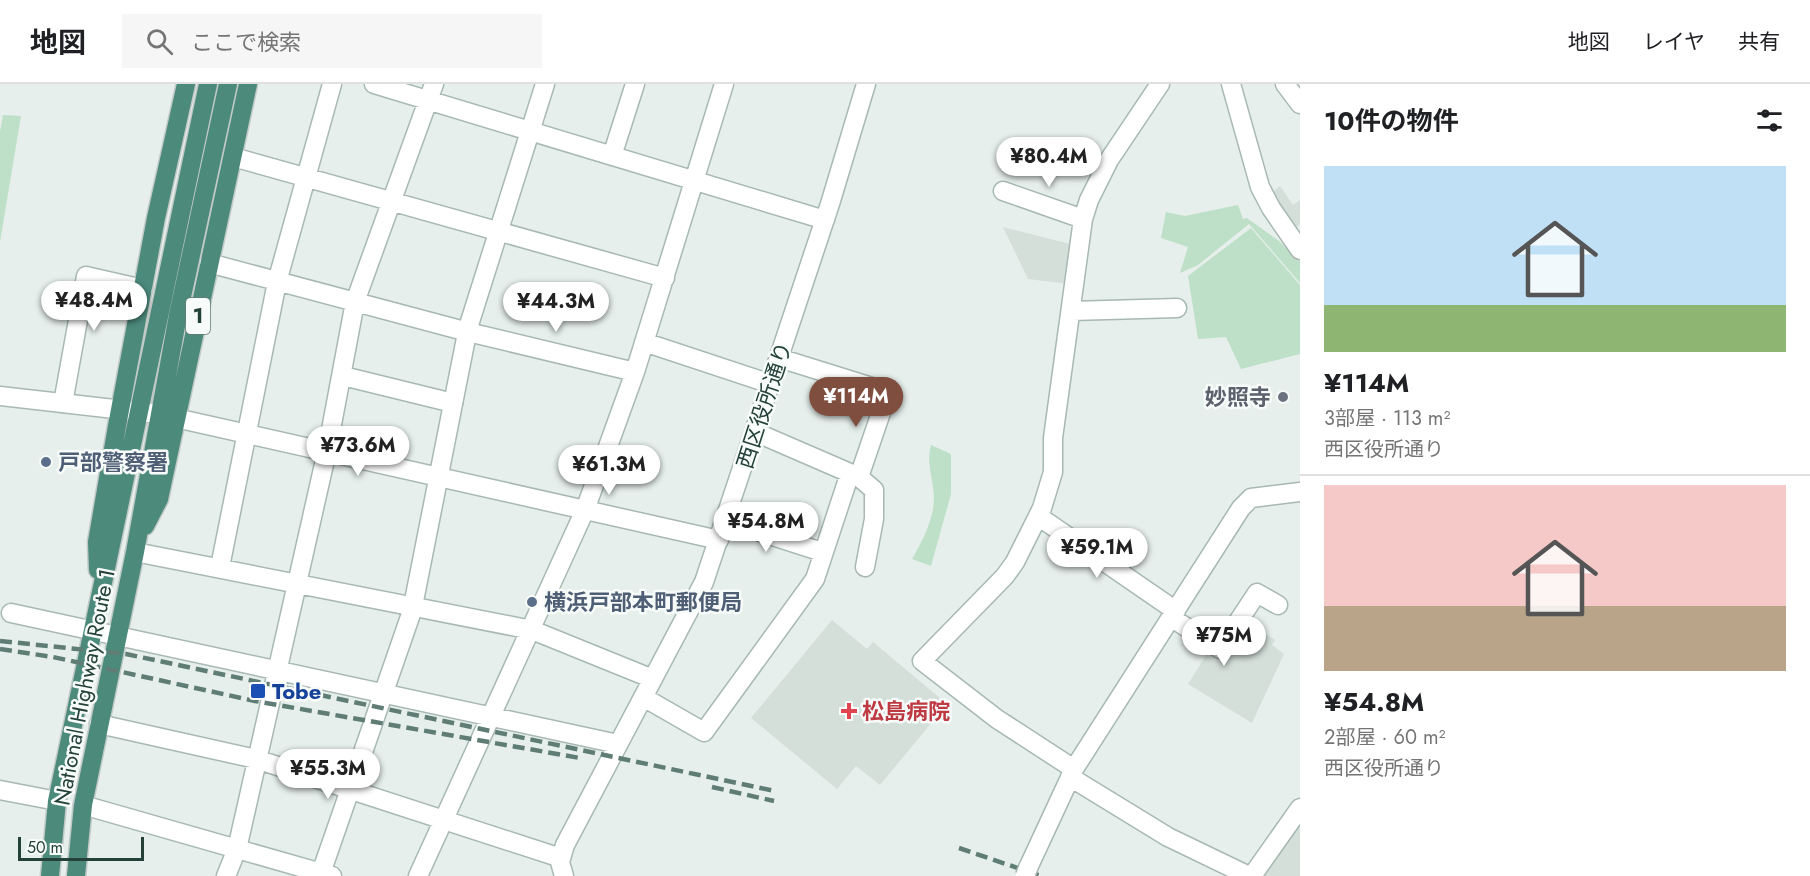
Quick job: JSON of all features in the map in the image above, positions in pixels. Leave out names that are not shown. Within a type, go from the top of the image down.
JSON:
[{"type":"highway","name":"National Highway Route 1","points":[[130,410],[143,289],[186,84]]},
{"type":"highway","name":"National Highway Route 1","points":[[50,876],[57,801],[98,605],[97,542],[208,84]]},
{"type":"highway","name":"National Highway Route 1","points":[[167,417],[228,84]]},
{"type":"highway","name":"National Highway Route 1","points":[[76,876],[83,805],[136,548],[167,417],[209,263],[248,84]]},
{"type":"street","points":[[220,567],[277,282],[332,84]]},
{"type":"street","points":[[374,84],[431,92],[531,130],[825,220]]},
{"type":"street","points":[[83,805],[324,875],[350,789],[412,608],[468,332],[545,84]]},
{"type":"street","points":[[612,156],[635,84]]},
{"type":"street","points":[[418,876],[585,510],[635,372],[724,84]]},
{"type":"street","name":"西区役所通り","points":[[562,867],[618,744],[704,582],[825,220],[866,84]]},
{"type":"street","points":[[1160,84],[1098,180],[1083,219],[1054,429],[1053,472],[1038,516],[1005,576],[922,661],[1072,773],[1168,837],[1251,876],[1300,808]]},
{"type":"street","points":[[1231,84],[1260,187],[1271,208],[1300,250]]},
{"type":"street","points":[[1285,84],[1300,104]]},
{"type":"street","points":[[226,876],[237,849],[327,452],[355,302],[394,201],[431,92]]},
{"type":"street","points":[[233,157],[665,278]]},
{"type":"street","points":[[1003,191],[1083,219]]},
{"type":"street","points":[[209,263],[468,332],[635,372]]},
{"type":"street","points":[[63,403],[86,276],[143,289]]},
{"type":"street","points":[[1071,311],[1177,308]]},
{"type":"street","points":[[644,342],[771,384]]},
{"type":"street","points":[[643,697],[705,732],[815,579],[822,552],[888,392],[779,358]]},
{"type":"street","points":[[343,376],[453,403]]},
{"type":"street","points":[[0,396],[130,410],[247,433],[719,540]]},
{"type":"street","points":[[755,432],[854,475],[874,490],[874,519],[865,567]]},
{"type":"street","points":[[1026,872],[1072,773],[1247,501],[1259,496],[1300,492]]},
{"type":"street","points":[[1038,516],[1220,649],[1257,593],[1278,605]]},
{"type":"street","points":[[726,518],[740,525],[822,552]]},
{"type":"street","points":[[136,548],[412,608],[532,630],[653,679]]},
{"type":"street","points":[[11,613],[618,744]]},
{"type":"street","points":[[99,724],[256,759],[444,820],[562,867]]},
{"type":"street","points":[[0,790],[57,801]]},
{"type":"shaded area","points":[[1280,186],[1293,205],[1300,200],[1300,224],[1293,230],[1268,196]]},
{"type":"shaded area","points":[[1003,227],[1074,245],[1069,284],[1028,279]]},
{"type":"shaded area","name":"松島病院","points":[[832,620],[867,649],[873,642],[947,704],[880,785],[856,766],[837,789],[751,718]]},
{"type":"shaded area","points":[[1243,620],[1275,640],[1272,645],[1284,654],[1252,723],[1188,684],[1210,649]]},
{"type":"shaded area","points":[[1300,820],[1300,876],[1263,876]]},
{"type":"green space","points":[[3,115],[21,116],[0,242],[0,132]]},
{"type":"green space","points":[[1238,205],[1243,219],[1247,218],[1279,241],[1300,262],[1300,283],[1249,224],[1198,265],[1180,273],[1188,247],[1161,238],[1166,212],[1185,216]]},
{"type":"green space","points":[[1251,228],[1300,285],[1300,354],[1241,369],[1226,337],[1198,339],[1188,276]]},
{"type":"green space","points":[[931,445],[951,454],[951,494],[931,566],[912,559],[927,529],[934,505],[929,458]]},
{"type":"railway","points":[[0,641],[126,654],[775,791]]},
{"type":"railway","points":[[0,649],[53,657],[255,701],[580,758]]},
{"type":"railway","points":[[712,787],[774,801]]},
{"type":"railway","points":[[959,848],[1041,876]]},
{"type":"place","name":"妙照寺","points":[[1283,397]]},
{"type":"place","name":"戸部警察署","points":[[46,462]]},
{"type":"place","name":"横浜戸部本町郵便局","points":[[532,602]]},
{"type":"place","name":"Tobe","points":[[258,691]]},
{"type":"place","name":"松島病院","points":[[849,711]]}]
